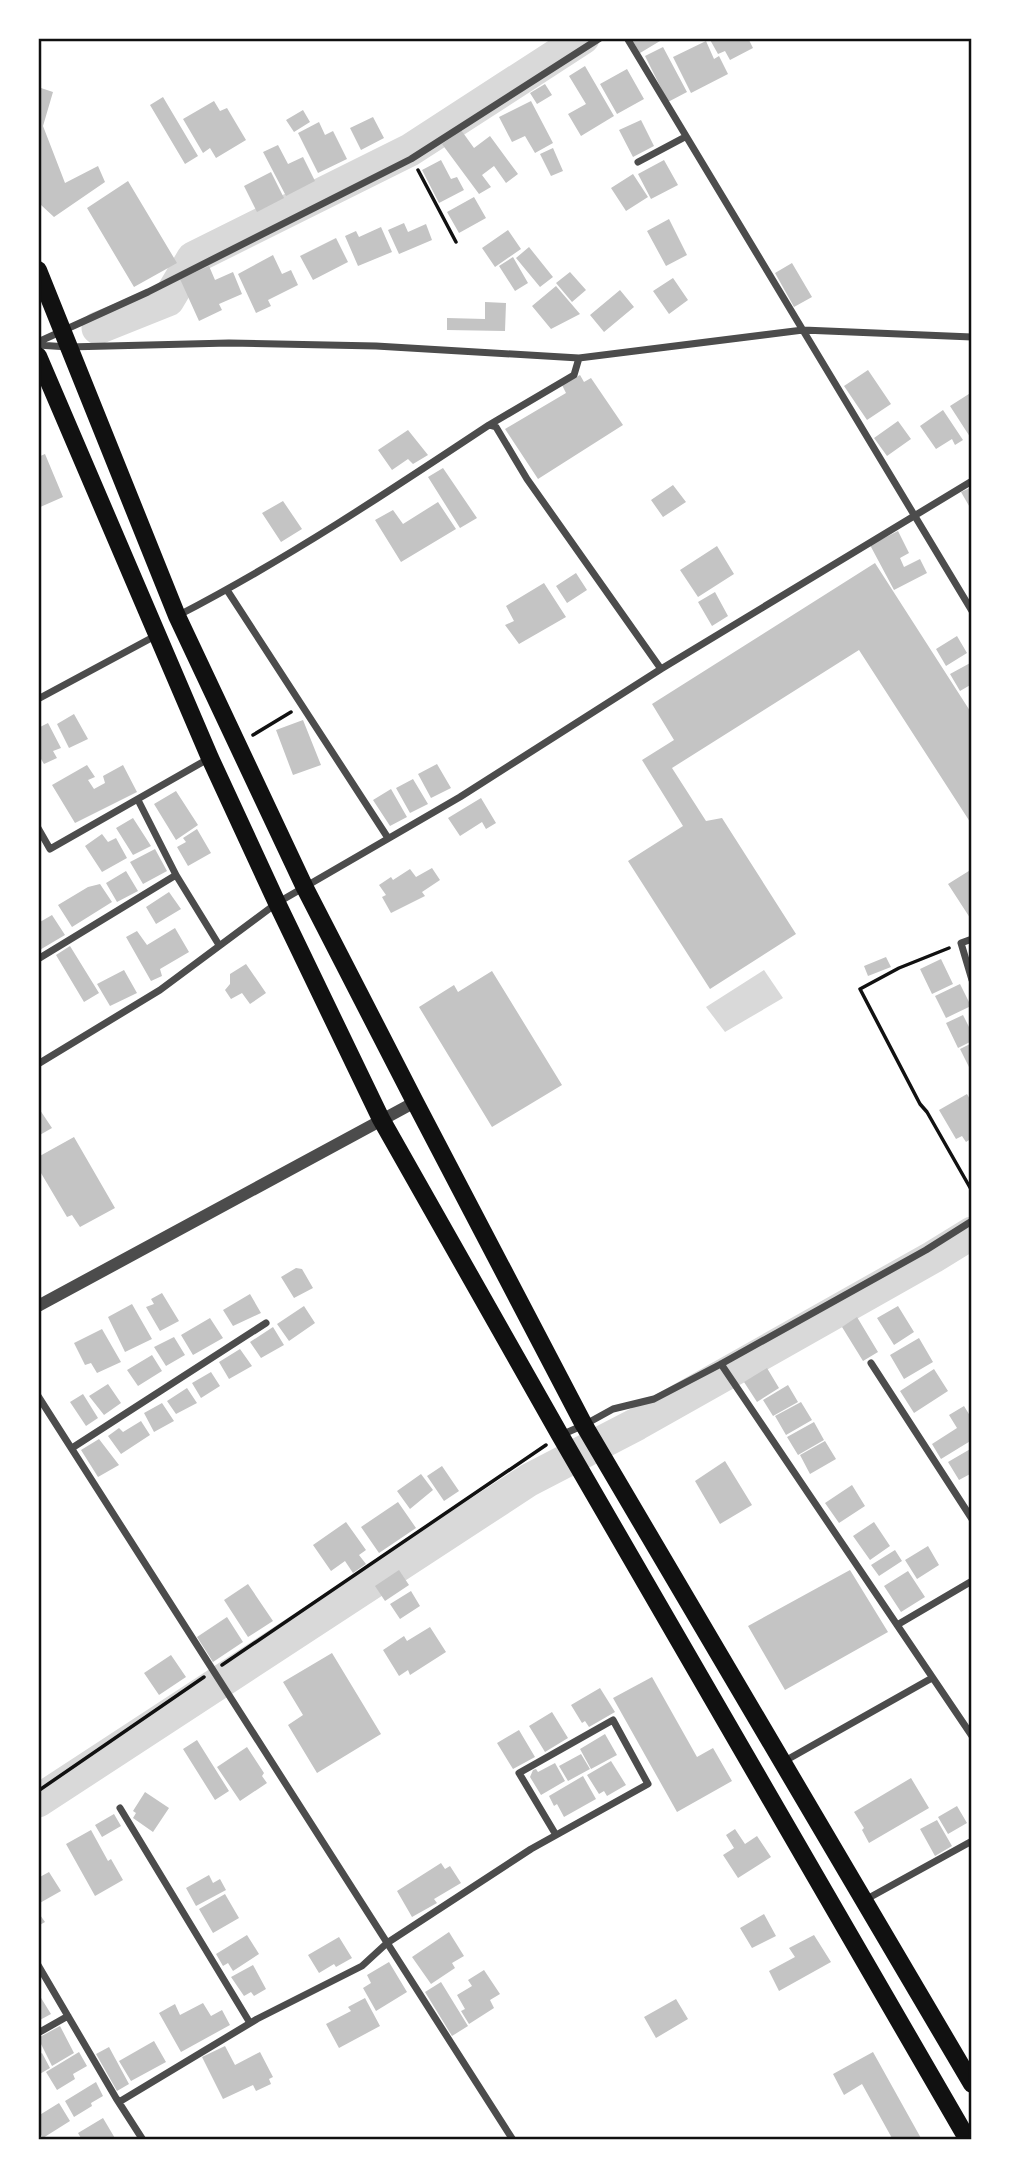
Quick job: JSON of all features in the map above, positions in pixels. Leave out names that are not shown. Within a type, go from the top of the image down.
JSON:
[{"type":"highway","points":[[38,270],[177,616],[305,888],[415,1102],[586,1428],[971,2084]]},
{"type":"highway","points":[[38,356],[210,758],[276,903],[381,1119],[562,1439],[968,2140]]},
{"type":"street","points":[[38,343],[65,339],[148,292],[411,159],[600,38]]},
{"type":"street","points":[[627,38],[912,517],[971,611]]},
{"type":"street","points":[[638,162],[685,138]]},
{"type":"street","points":[[38,343],[65,339],[376,346],[579,358],[803,330],[971,337]]},
{"type":"street","points":[[177,616],[227,590],[360,510],[489,425],[574,375],[579,358]]},
{"type":"street","points":[[489,425],[496,427],[527,479],[661,669]]},
{"type":"street","points":[[38,1064],[160,990],[276,903],[460,797],[661,669],[971,481]]},
{"type":"street","points":[[227,590],[388,838]]},
{"type":"street","points":[[38,699],[158,635]]},
{"type":"street","points":[[38,828],[50,849],[210,758]]},
{"type":"street","points":[[138,800],[176,875],[219,945]]},
{"type":"street","points":[[38,958],[176,875]]},
{"type":"street","points":[[971,939],[961,943],[971,980]]},
{"type":"street","points":[[38,1306],[415,1102]]},
{"type":"street","points":[[562,1439],[586,1428],[613,1409],[654,1399],[721,1364],[926,1250],[971,1221]]},
{"type":"street","points":[[72,1448],[266,1323]]},
{"type":"street","points":[[871,1363],[971,1519]]},
{"type":"street","points":[[721,1364],[971,1737]]},
{"type":"street","points":[[38,1396],[513,2140]]},
{"type":"street","points":[[897,1625],[971,1581]]},
{"type":"street","points":[[783,1762],[932,1678]]},
{"type":"street","points":[[119,2102],[250,2023],[362,1966],[387,1942],[531,1849],[556,1836],[648,1784],[613,1720],[519,1773],[556,1836]]},
{"type":"street","points":[[120,1808],[250,2023]]},
{"type":"street","points":[[864,1900],[971,1841]]},
{"type":"street","points":[[38,1965],[143,2140]]},
{"type":"street","points":[[38,2033],[68,2016]]},
{"type":"path","points":[[411,159],[456,242]]},
{"type":"path","points":[[237,745],[302,706]]},
{"type":"path","points":[[961,943],[899,968],[860,989],[920,1104],[971,1191]]},
{"type":"path","points":[[38,1791],[562,1439]]},
{"type":"shaded area","points":[[764,970],[783,998],[725,1032],[706,1007]]},
{"type":"building","points":[[631,38],[665,38],[640,53]]},
{"type":"building","points":[[709,38],[748,38],[753,48],[730,60],[725,51],[718,54]]},
{"type":"building","points":[[706,41],[714,59],[719,56],[728,74],[691,93],[673,57]]},
{"type":"building","points":[[663,47],[687,92],[668,102],[645,56]]},
{"type":"building","points":[[585,66],[614,116],[581,136],[568,114],[586,104],[569,76]]},
{"type":"building","points":[[627,69],[644,99],[617,114],[600,84]]},
{"type":"building","points":[[545,84],[552,95],[537,104],[530,93]]},
{"type":"building","points":[[38,87],[53,92],[43,126],[65,183],[98,166],[105,182],[54,217],[38,199]]},
{"type":"building","points":[[163,97],[198,156],[185,164],[150,105]]},
{"type":"building","points":[[214,101],[220,111],[227,108],[246,140],[216,158],[210,148],[203,153],[183,119]]},
{"type":"building","points":[[531,101],[553,143],[535,153],[525,136],[512,142],[499,117]]},
{"type":"building","points":[[303,110],[310,122],[294,132],[286,120]]},
{"type":"building","points":[[373,117],[384,138],[361,150],[350,128]]},
{"type":"building","points":[[641,120],[654,146],[633,157],[619,130]]},
{"type":"building","points":[[319,122],[325,135],[333,131],[347,159],[318,173],[298,133]]},
{"type":"building","points":[[461,130],[474,148],[490,136],[518,174],[506,183],[494,166],[482,175],[491,187],[479,194],[442,144]]},
{"type":"building","points":[[278,145],[288,164],[303,157],[315,181],[286,196],[263,152]]},
{"type":"building","points":[[553,148],[563,171],[551,176],[540,154]]},
{"type":"building","points":[[441,160],[451,179],[457,177],[464,190],[439,203],[422,170]]},
{"type":"building","points":[[664,160],[678,185],[651,199],[638,174]]},
{"type":"building","points":[[271,172],[284,198],[257,212],[244,186]]},
{"type":"building","points":[[633,174],[648,197],[626,211],[611,188]]},
{"type":"building","points":[[128,181],[177,263],[134,287],[87,208]]},
{"type":"building","points":[[474,197],[486,218],[459,233],[447,212]]},
{"type":"building","points":[[669,219],[687,255],[666,266],[647,231]]},
{"type":"building","points":[[404,223],[408,232],[426,224],[432,240],[399,254],[388,230]]},
{"type":"building","points":[[381,227],[392,252],[358,266],[345,236],[356,231],[359,237]]},
{"type":"building","points":[[508,230],[521,249],[495,267],[482,248]]},
{"type":"building","points":[[336,238],[348,262],[313,280],[300,256]]},
{"type":"building","points":[[529,247],[553,277],[540,287],[516,258]]},
{"type":"building","points":[[273,255],[282,274],[291,270],[298,285],[268,300],[271,306],[256,313],[238,274]]},
{"type":"building","points":[[513,257],[528,283],[515,291],[499,266]]},
{"type":"building","points":[[792,263],[812,297],[794,307],[775,273]]},
{"type":"building","points":[[209,266],[215,280],[233,272],[242,294],[219,304],[222,310],[199,321],[180,279]]},
{"type":"building","points":[[570,272],[586,290],[572,302],[556,283]]},
{"type":"building","points":[[673,278],[688,300],[669,314],[653,291]]},
{"type":"building","points":[[556,286],[580,314],[551,329],[532,306]]},
{"type":"building","points":[[620,290],[634,307],[604,332],[590,315]]},
{"type":"building","points":[[485,302],[506,303],[505,331],[447,330],[447,318],[485,319]]},
{"type":"building","points":[[868,370],[891,404],[867,420],[844,386]]},
{"type":"building","points":[[580,375],[584,382],[591,378],[623,425],[538,479],[505,429],[566,393],[562,385]]},
{"type":"building","points":[[972,392],[972,440],[950,406]]},
{"type":"building","points":[[943,410],[963,440],[955,445],[952,439],[936,449],[920,426]]},
{"type":"building","points":[[898,421],[911,439],[887,456],[874,438]]},
{"type":"building","points":[[408,430],[428,455],[413,464],[408,459],[392,470],[378,450]]},
{"type":"building","points":[[45,454],[63,497],[38,508],[38,457]]},
{"type":"building","points":[[443,468],[477,518],[460,528],[428,477]]},
{"type":"building","points":[[673,485],[686,502],[663,517],[651,500]]},
{"type":"building","points":[[972,487],[972,511],[961,492]]},
{"type":"building","points":[[283,501],[302,529],[281,542],[262,513]]},
{"type":"building","points":[[438,502],[456,529],[401,562],[375,520],[393,510],[403,524]]},
{"type":"building","points":[[898,531],[909,553],[900,558],[904,567],[920,559],[927,573],[894,590],[870,545]]},
{"type":"building","points":[[717,546],[734,574],[698,597],[680,570]]},
{"type":"building","points":[[875,563],[972,714],[972,825],[859,650],[672,768],[706,821],[722,818],[796,934],[710,989],[628,861],[683,826],[642,760],[674,740],[652,704]]},
{"type":"building","points":[[576,573],[587,590],[567,603],[556,586]]},
{"type":"building","points":[[544,583],[566,617],[519,644],[505,625],[514,621],[506,606]]},
{"type":"building","points":[[715,592],[728,616],[712,626],[698,602]]},
{"type":"building","points":[[957,636],[967,653],[946,666],[936,649]]},
{"type":"building","points":[[972,662],[972,684],[960,691],[950,674]]},
{"type":"building","points":[[74,714],[88,739],[69,748],[57,724]]},
{"type":"building","points":[[303,720],[321,765],[293,775],[276,730]]},
{"type":"building","points":[[48,723],[61,748],[53,751],[57,758],[44,764],[38,754],[38,728]]},
{"type":"building","points":[[437,764],[451,788],[431,798],[418,774]]},
{"type":"building","points":[[87,765],[95,777],[88,780],[94,789],[105,783],[103,776],[123,765],[137,792],[75,823],[52,785]]},
{"type":"building","points":[[413,779],[428,804],[410,813],[396,788]]},
{"type":"building","points":[[391,789],[407,817],[390,826],[373,800]]},
{"type":"building","points":[[176,791],[198,825],[176,840],[154,804]]},
{"type":"building","points":[[481,798],[496,823],[486,829],[482,822],[460,836],[448,818]]},
{"type":"building","points":[[133,818],[151,846],[133,855],[116,828]]},
{"type":"building","points":[[197,829],[211,853],[188,866],[177,847],[186,842],[183,838]]},
{"type":"building","points":[[102,834],[108,842],[116,838],[127,858],[102,872],[85,846]]},
{"type":"building","points":[[155,849],[167,871],[143,884],[130,862]]},
{"type":"building","points":[[432,868],[440,880],[422,892],[425,896],[391,913],[382,897],[386,895],[379,885],[410,869],[416,877]]},
{"type":"building","points":[[972,869],[972,921],[948,884]]},
{"type":"building","points":[[126,871],[138,891],[117,902],[106,883]]},
{"type":"building","points":[[100,884],[112,902],[72,927],[58,905],[88,887]]},
{"type":"building","points":[[169,892],[181,909],[156,924],[146,907]]},
{"type":"building","points":[[52,915],[65,935],[38,951],[38,919],[40,922]]},
{"type":"building","points":[[175,928],[189,952],[160,969],[162,976],[151,981],[126,937],[137,931],[147,945]]},
{"type":"building","points":[[70,946],[99,993],[84,1002],[56,955]]},
{"type":"building","points":[[886,957],[891,967],[868,976],[864,966]]},
{"type":"building","points":[[941,959],[953,984],[932,994],[920,969]]},
{"type":"building","points":[[246,964],[266,993],[250,1004],[242,993],[231,999],[225,990],[230,984],[230,974]]},
{"type":"building","points":[[124,970],[137,993],[110,1006],[97,984]]},
{"type":"building","points":[[492,971],[562,1085],[492,1127],[419,1007],[454,985],[458,992]]},
{"type":"building","points":[[960,984],[971,1006],[946,1018],[935,996]]},
{"type":"building","points":[[963,1015],[972,1033],[972,1041],[958,1048],[946,1023]]},
{"type":"building","points":[[972,1043],[972,1073],[960,1049]]},
{"type":"building","points":[[967,1094],[972,1103],[972,1138],[966,1142],[962,1136],[956,1139],[939,1110]]},
{"type":"building","points":[[38,1107],[52,1128],[38,1136]]},
{"type":"building","points":[[74,1137],[115,1208],[80,1227],[72,1215],[67,1217],[38,1168],[38,1157]]},
{"type":"building","points":[[296,1268],[302,1269],[313,1288],[294,1298],[281,1277]]},
{"type":"building","points":[[162,1293],[179,1321],[160,1331],[146,1307],[154,1304],[151,1299]]},
{"type":"building","points":[[250,1294],[261,1313],[233,1326],[223,1310]]},
{"type":"building","points":[[132,1304],[152,1339],[125,1352],[108,1317]]},
{"type":"building","points":[[304,1306],[315,1323],[289,1341],[277,1324]]},
{"type":"building","points":[[898,1306],[914,1332],[894,1345],[877,1318]]},
{"type":"building","points":[[857,1317],[878,1352],[863,1361],[842,1327]]},
{"type":"building","points":[[210,1318],[223,1338],[193,1355],[181,1335]]},
{"type":"building","points":[[273,1327],[284,1345],[261,1358],[250,1342]]},
{"type":"building","points":[[102,1329],[121,1362],[97,1373],[91,1363],[85,1365],[74,1343]]},
{"type":"building","points":[[174,1337],[185,1355],[166,1366],[154,1347]]},
{"type":"building","points":[[919,1338],[933,1362],[904,1379],[890,1355]]},
{"type":"building","points":[[240,1349],[252,1366],[229,1379],[219,1362]]},
{"type":"building","points":[[152,1355],[162,1371],[138,1386],[127,1370]]},
{"type":"building","points":[[767,1368],[779,1388],[757,1402],[744,1382]]},
{"type":"building","points":[[934,1369],[948,1391],[914,1413],[900,1391]]},
{"type":"building","points":[[211,1372],[220,1386],[201,1398],[192,1383]]},
{"type":"building","points":[[108,1384],[121,1403],[104,1415],[89,1396]]},
{"type":"building","points":[[788,1385],[798,1402],[773,1416],[763,1400]]},
{"type":"building","points":[[187,1388],[197,1403],[176,1414],[167,1401]]},
{"type":"building","points":[[83,1394],[98,1418],[86,1426],[70,1402]]},
{"type":"building","points":[[801,1402],[812,1420],[786,1435],[775,1416]]},
{"type":"building","points":[[162,1403],[174,1421],[154,1432],[144,1413]]},
{"type":"building","points":[[964,1406],[972,1419],[972,1440],[941,1459],[932,1444],[957,1428],[949,1415]]},
{"type":"building","points":[[141,1421],[150,1435],[121,1454],[108,1436],[119,1428],[123,1432]]},
{"type":"building","points":[[814,1422],[824,1440],[798,1455],[787,1437]]},
{"type":"building","points":[[99,1439],[119,1465],[98,1477],[81,1450]]},
{"type":"building","points":[[825,1441],[836,1459],[810,1474],[800,1455]]},
{"type":"building","points":[[972,1448],[972,1473],[959,1480],[948,1462]]},
{"type":"building","points":[[725,1461],[752,1505],[720,1524],[695,1481]]},
{"type":"building","points":[[442,1466],[459,1491],[444,1501],[427,1476]]},
{"type":"building","points":[[421,1474],[433,1490],[410,1509],[397,1491]]},
{"type":"building","points":[[852,1485],[865,1506],[839,1523],[825,1503]]},
{"type":"building","points":[[398,1502],[416,1528],[379,1553],[361,1527]]},
{"type":"building","points":[[346,1522],[366,1550],[359,1555],[366,1564],[353,1573],[345,1561],[331,1571],[313,1545]]},
{"type":"building","points":[[874,1522],[890,1546],[870,1560],[853,1536]]},
{"type":"building","points":[[928,1546],[939,1565],[917,1579],[905,1560]]},
{"type":"building","points":[[895,1550],[902,1561],[879,1576],[871,1565]]},
{"type":"building","points":[[399,1570],[409,1585],[385,1601],[375,1586]]},
{"type":"building","points":[[850,1570],[888,1632],[785,1690],[748,1626]]},
{"type":"building","points":[[908,1571],[925,1597],[901,1612],[884,1586]]},
{"type":"building","points":[[248,1584],[273,1621],[248,1637],[224,1600]]},
{"type":"building","points":[[411,1591],[420,1606],[400,1619],[390,1604]]},
{"type":"building","points":[[227,1617],[243,1642],[213,1662],[197,1637]]},
{"type":"building","points":[[430,1627],[446,1652],[410,1675],[408,1670],[399,1676],[383,1650],[404,1636],[407,1641]]},
{"type":"building","points":[[332,1653],[381,1734],[317,1773],[288,1725],[303,1715],[283,1682]]},
{"type":"building","points":[[171,1655],[186,1677],[159,1695],[144,1673]]},
{"type":"building","points":[[652,1677],[697,1757],[713,1748],[732,1781],[677,1812],[613,1698]]},
{"type":"building","points":[[600,1688],[615,1712],[589,1727],[585,1721],[582,1723],[571,1705]]},
{"type":"building","points":[[552,1712],[568,1738],[545,1752],[529,1726]]},
{"type":"building","points":[[519,1730],[535,1757],[513,1769],[497,1743]]},
{"type":"building","points":[[605,1734],[617,1755],[591,1769],[580,1749]]},
{"type":"building","points":[[197,1740],[229,1791],[215,1800],[183,1749]]},
{"type":"building","points":[[247,1747],[264,1773],[262,1776],[267,1783],[240,1801],[217,1767]]},
{"type":"building","points":[[581,1754],[590,1769],[568,1781],[559,1766]]},
{"type":"building","points":[[611,1761],[626,1785],[607,1796],[604,1791],[599,1794],[587,1775]]},
{"type":"building","points":[[555,1763],[565,1781],[541,1795],[530,1777],[533,1770],[538,1772]]},
{"type":"building","points":[[583,1776],[596,1799],[564,1817],[549,1796]]},
{"type":"building","points":[[911,1778],[929,1808],[869,1843],[854,1812]]},
{"type":"building","points":[[145,1792],[169,1808],[153,1832],[133,1818],[136,1813],[133,1811]]},
{"type":"building","points":[[957,1806],[967,1823],[948,1834],[938,1817]]},
{"type":"building","points":[[114,1814],[121,1826],[102,1837],[95,1825]]},
{"type":"building","points":[[937,1820],[952,1846],[935,1856],[920,1829]]},
{"type":"building","points":[[735,1829],[745,1844],[757,1836],[771,1857],[738,1878],[723,1855],[734,1848],[726,1835]]},
{"type":"building","points":[[91,1830],[108,1861],[111,1859],[123,1880],[95,1896],[66,1844]]},
{"type":"building","points":[[441,1863],[445,1869],[450,1866],[461,1883],[434,1899],[437,1903],[412,1917],[397,1891]]},
{"type":"building","points":[[49,1872],[61,1891],[38,1904],[38,1878]]},
{"type":"building","points":[[209,1875],[213,1883],[220,1879],[226,1890],[196,1906],[186,1888]]},
{"type":"building","points":[[225,1894],[239,1918],[213,1933],[199,1909]]},
{"type":"building","points":[[38,1912],[45,1922],[38,1926]]},
{"type":"building","points":[[764,1914],[776,1936],[752,1948],[740,1928]]},
{"type":"building","points":[[449,1932],[464,1956],[452,1963],[455,1968],[431,1984],[412,1957]]},
{"type":"building","points":[[247,1935],[259,1954],[233,1971],[228,1963],[223,1966],[216,1954]]},
{"type":"building","points":[[814,1935],[831,1962],[779,1991],[769,1971],[795,1957],[789,1948]]},
{"type":"building","points":[[339,1937],[352,1958],[319,1973],[308,1955]]},
{"type":"building","points":[[389,1962],[407,1992],[376,2011],[363,1988],[371,1983],[367,1975]]},
{"type":"building","points":[[253,1965],[266,1989],[254,1996],[251,1992],[244,1996],[231,1977]]},
{"type":"building","points":[[484,1970],[500,1994],[490,2000],[494,2008],[469,2024],[461,2011],[465,2009],[457,1995],[472,1986],[468,1980]]},
{"type":"building","points":[[441,1982],[468,2026],[452,2036],[425,1992]]},
{"type":"building","points":[[38,1993],[51,2014],[38,2021]]},
{"type":"building","points":[[365,1998],[380,2026],[339,2048],[326,2024],[351,2011],[348,2007]]},
{"type":"building","points":[[676,1999],[688,2019],[656,2038],[644,2017]]},
{"type":"building","points":[[203,2003],[211,2016],[222,2010],[230,2025],[181,2052],[159,2013],[175,2004],[180,2015]]},
{"type":"building","points":[[60,2026],[74,2053],[52,2066],[38,2038]]},
{"type":"building","points":[[154,2041],[166,2062],[131,2081],[119,2061]]},
{"type":"building","points":[[225,2046],[235,2065],[260,2052],[273,2077],[269,2079],[271,2084],[256,2091],[253,2085],[223,2099],[202,2057]]},
{"type":"building","points":[[109,2047],[129,2084],[117,2091],[96,2054]]},
{"type":"building","points":[[79,2052],[87,2066],[73,2074],[75,2079],[57,2090],[46,2072]]},
{"type":"building","points":[[873,2052],[922,2140],[893,2140],[862,2084],[844,2095],[833,2074]]},
{"type":"building","points":[[42,2053],[50,2068],[38,2075],[38,2055]]},
{"type":"building","points":[[96,2082],[103,2096],[74,2117],[65,2101]]},
{"type":"building","points":[[59,2103],[70,2121],[43,2138],[38,2130],[38,2116]]},
{"type":"building","points":[[103,2118],[116,2140],[82,2140],[78,2133]]},
{"type":"waterway","points":[[98,328],[168,300],[193,258],[410,150],[583,38]]},
{"type":"waterway","points":[[38,1801],[529,1480],[637,1424],[972,1233]]}]
